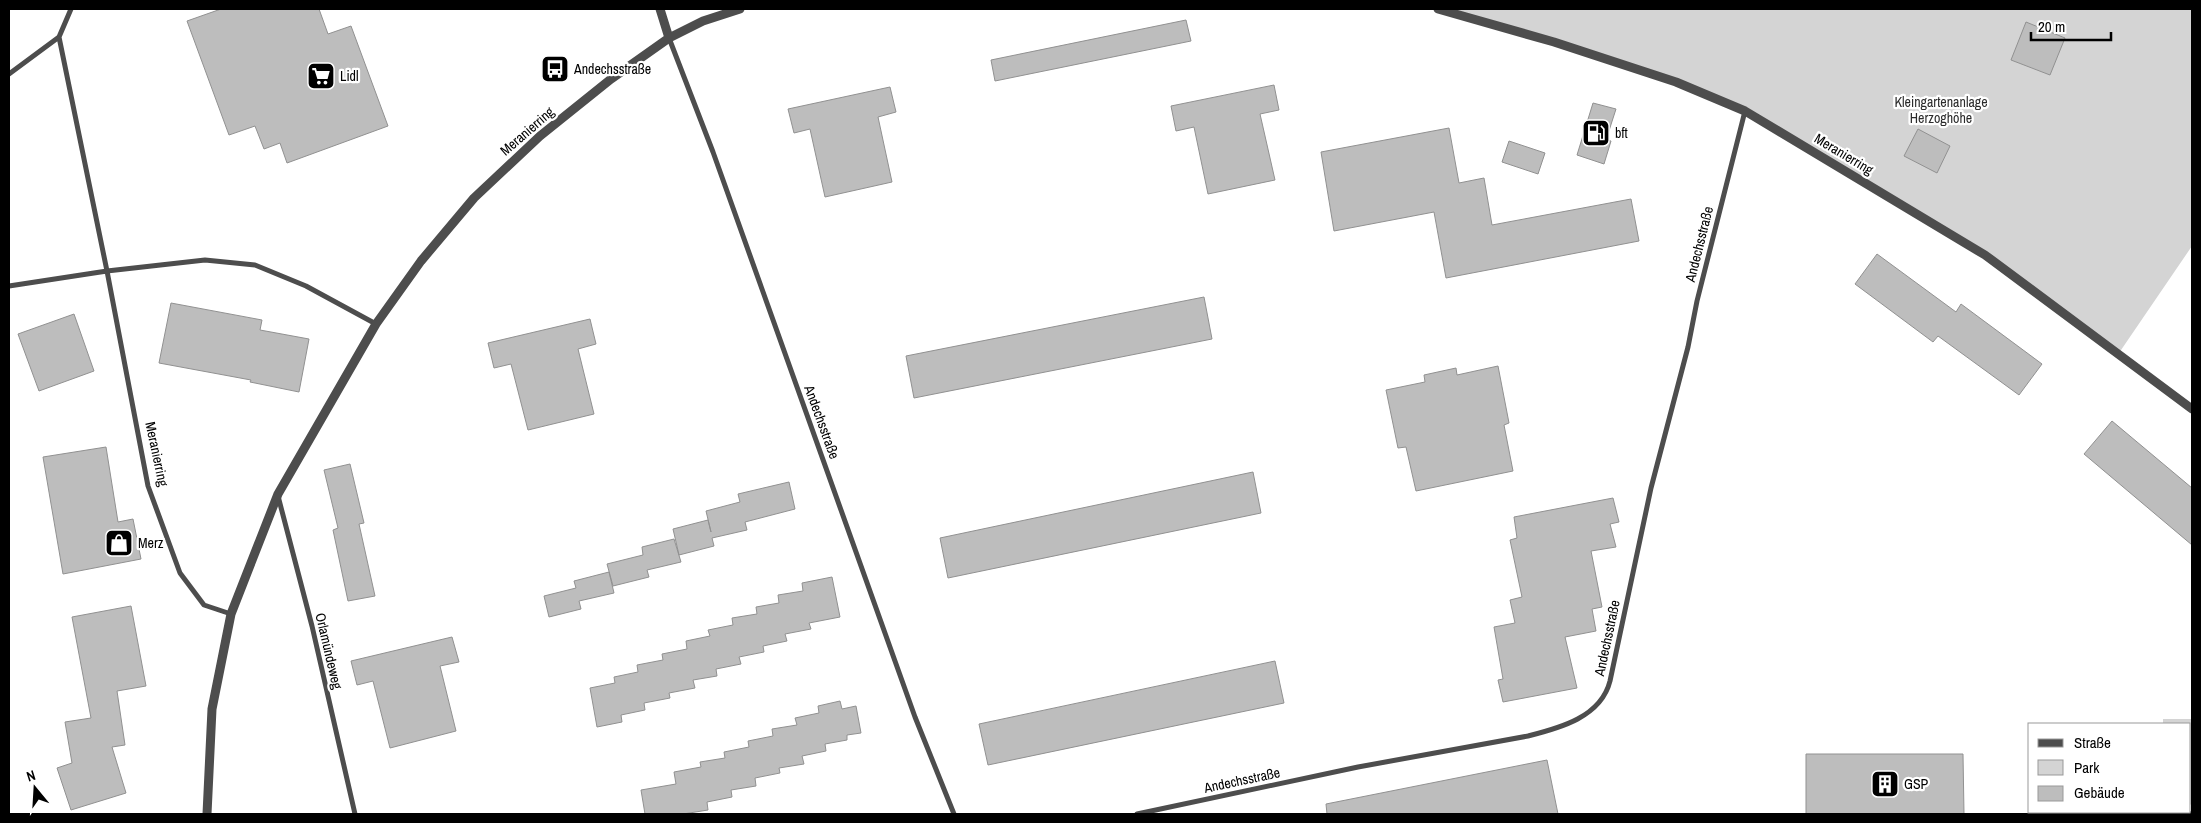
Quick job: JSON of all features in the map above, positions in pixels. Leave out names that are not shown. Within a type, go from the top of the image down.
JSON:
[{"type":"street","points":[[9,74],[59,37],[71,9]]},
{"type":"street","points":[[660,9],[669,38]]},
{"type":"street","name":"Meranierring","points":[[207,814],[212,709],[231,614],[278,494],[376,324],[421,261],[474,198],[540,136],[611,79],[669,38],[703,21],[740,9]]},
{"type":"street","name":"Meranierring","points":[[1438,9],[1554,42],[1676,82],[1744,111],[1985,255],[2192,409]]},
{"type":"street","name":"Meranierring","points":[[59,37],[107,271],[148,486],[180,573],[204,604],[231,614]]},
{"type":"street","name":"Andechsstraße","points":[[669,38],[713,152],[912,709],[954,814]]},
{"type":"street","name":"Andechsstraße","points":[[1137,814],[1554,730],[1572,722],[1602,701],[1610,681],[1651,488],[1688,347],[1697,301],[1744,111]]},
{"type":"street","points":[[9,286],[107,271],[205,260],[255,265],[306,286],[376,324]]},
{"type":"street","name":"Orlamündeweg","points":[[278,494],[312,626],[355,814]]},
{"type":"green space","name":"Kleingartenanlage Herzoghöhe","points":[[1439,9],[2192,9],[2192,246],[2119,353],[1985,255],[1744,111],[1676,82]]},
{"type":"green space","points":[[2163,719],[2192,719],[2191,804],[2191,723],[2163,723]]},
{"type":"building","points":[[221,9],[319,9],[328,34],[351,26],[388,126],[287,163],[280,143],[264,149],[255,126],[229,135],[187,21]]},
{"type":"building","points":[[1186,20],[1191,41],[995,81],[991,60]]},
{"type":"building","points":[[2026,22],[2065,38],[2050,75],[2011,60]]},
{"type":"building","points":[[1274,85],[1279,110],[1260,114],[1275,180],[1208,194],[1194,127],[1176,131],[1171,106]]},
{"type":"building","points":[[890,87],[896,112],[878,117],[892,182],[825,197],[810,129],[794,133],[788,109]]},
{"type":"building","name":"bft","points":[[1593,103],[1616,109],[1606,140],[1611,141],[1604,164],[1577,155]]},
{"type":"building","points":[[1449,128],[1459,183],[1484,178],[1492,225],[1631,199],[1639,241],[1446,278],[1434,212],[1334,231],[1321,152]]},
{"type":"building","points":[[1918,129],[1950,146],[1937,173],[1904,156]]},
{"type":"building","points":[[1509,141],[1545,153],[1538,174],[1502,162]]},
{"type":"building","points":[[1877,254],[1956,312],[1961,304],[2042,364],[2019,395],[1938,336],[1933,342],[1855,284]]},
{"type":"building","points":[[1204,297],[1212,339],[914,398],[906,356]]},
{"type":"building","points":[[171,303],[262,320],[260,330],[309,339],[299,392],[250,382],[251,380],[159,363]]},
{"type":"building","points":[[74,314],[94,371],[39,391],[18,334]]},
{"type":"building","points":[[590,319],[596,344],[578,349],[594,414],[528,430],[511,364],[494,368],[488,343]]},
{"type":"building","points":[[1498,366],[1509,423],[1504,425],[1513,471],[1416,491],[1406,447],[1398,448],[1386,390],[1425,382],[1424,375],[1456,368],[1457,375]]},
{"type":"building","points":[[2112,421],[2192,488],[2192,545],[2084,454]]},
{"type":"building","points":[[106,447],[118,522],[133,519],[141,559],[63,574],[43,457]]},
{"type":"building","points":[[350,464],[364,523],[359,524],[375,596],[348,601],[333,530],[338,528],[324,470]]},
{"type":"building","points":[[1253,472],[1261,513],[948,578],[940,538]]},
{"type":"building","points":[[789,482],[795,509],[745,522],[747,530],[712,538],[714,546],[679,555],[673,529],[708,520],[711,532],[706,511],[740,502],[738,494]]},
{"type":"building","points":[[1613,498],[1619,522],[1610,524],[1616,547],[1591,551],[1602,607],[1592,609],[1596,631],[1565,637],[1577,688],[1503,702],[1498,680],[1503,679],[1494,627],[1515,623],[1510,600],[1522,597],[1510,540],[1517,538],[1514,517]]},
{"type":"building","points":[[674,539],[681,562],[647,570],[649,577],[613,586],[607,564],[643,555],[642,547]]},
{"type":"building","points":[[609,572],[614,593],[579,601],[581,609],[549,617],[544,596],[576,588],[574,581]]},
{"type":"building","points":[[832,577],[840,617],[809,623],[811,629],[785,634],[787,641],[763,646],[764,652],[739,657],[741,664],[716,669],[717,676],[693,680],[695,688],[669,693],[670,698],[644,703],[645,710],[621,715],[622,722],[597,727],[590,688],[615,683],[614,677],[638,672],[637,665],[663,660],[662,654],[687,649],[686,641],[710,636],[708,630],[733,625],[732,618],[757,614],[756,607],[779,603],[778,595],[803,591],[802,583]]},
{"type":"building","points":[[131,606],[146,686],[117,691],[125,745],[112,747],[126,793],[71,810],[57,768],[72,763],[65,722],[91,718],[72,617]]},
{"type":"building","points":[[452,637],[459,662],[440,666],[456,731],[390,748],[373,681],[357,685],[351,661]]},
{"type":"building","points":[[1275,661],[1284,703],[988,765],[979,724]]},
{"type":"building","points":[[840,701],[842,709],[856,706],[861,733],[847,735],[847,740],[825,744],[826,751],[802,756],[804,764],[779,768],[780,773],[755,778],[756,786],[731,790],[732,797],[707,802],[708,810],[683,814],[645,814],[641,790],[676,784],[674,772],[701,767],[700,762],[725,758],[724,752],[749,747],[748,741],[773,736],[772,729],[797,725],[795,718],[819,713],[818,706]]},
{"type":"building","name":"GSP","points":[[1806,754],[1963,754],[1964,814],[1806,814]]},
{"type":"building","points":[[1547,760],[1558,814],[1327,814],[1326,804]]},
{"type":"place","name":"Andechsstraße","points":[[555,69]]},
{"type":"place","name":"Lidl","points":[[321,76]]},
{"type":"place","name":"bft","points":[[1596,133]]},
{"type":"place","name":"Merz","points":[[119,543]]},
{"type":"place","name":"GSP","points":[[1885,784]]}]
